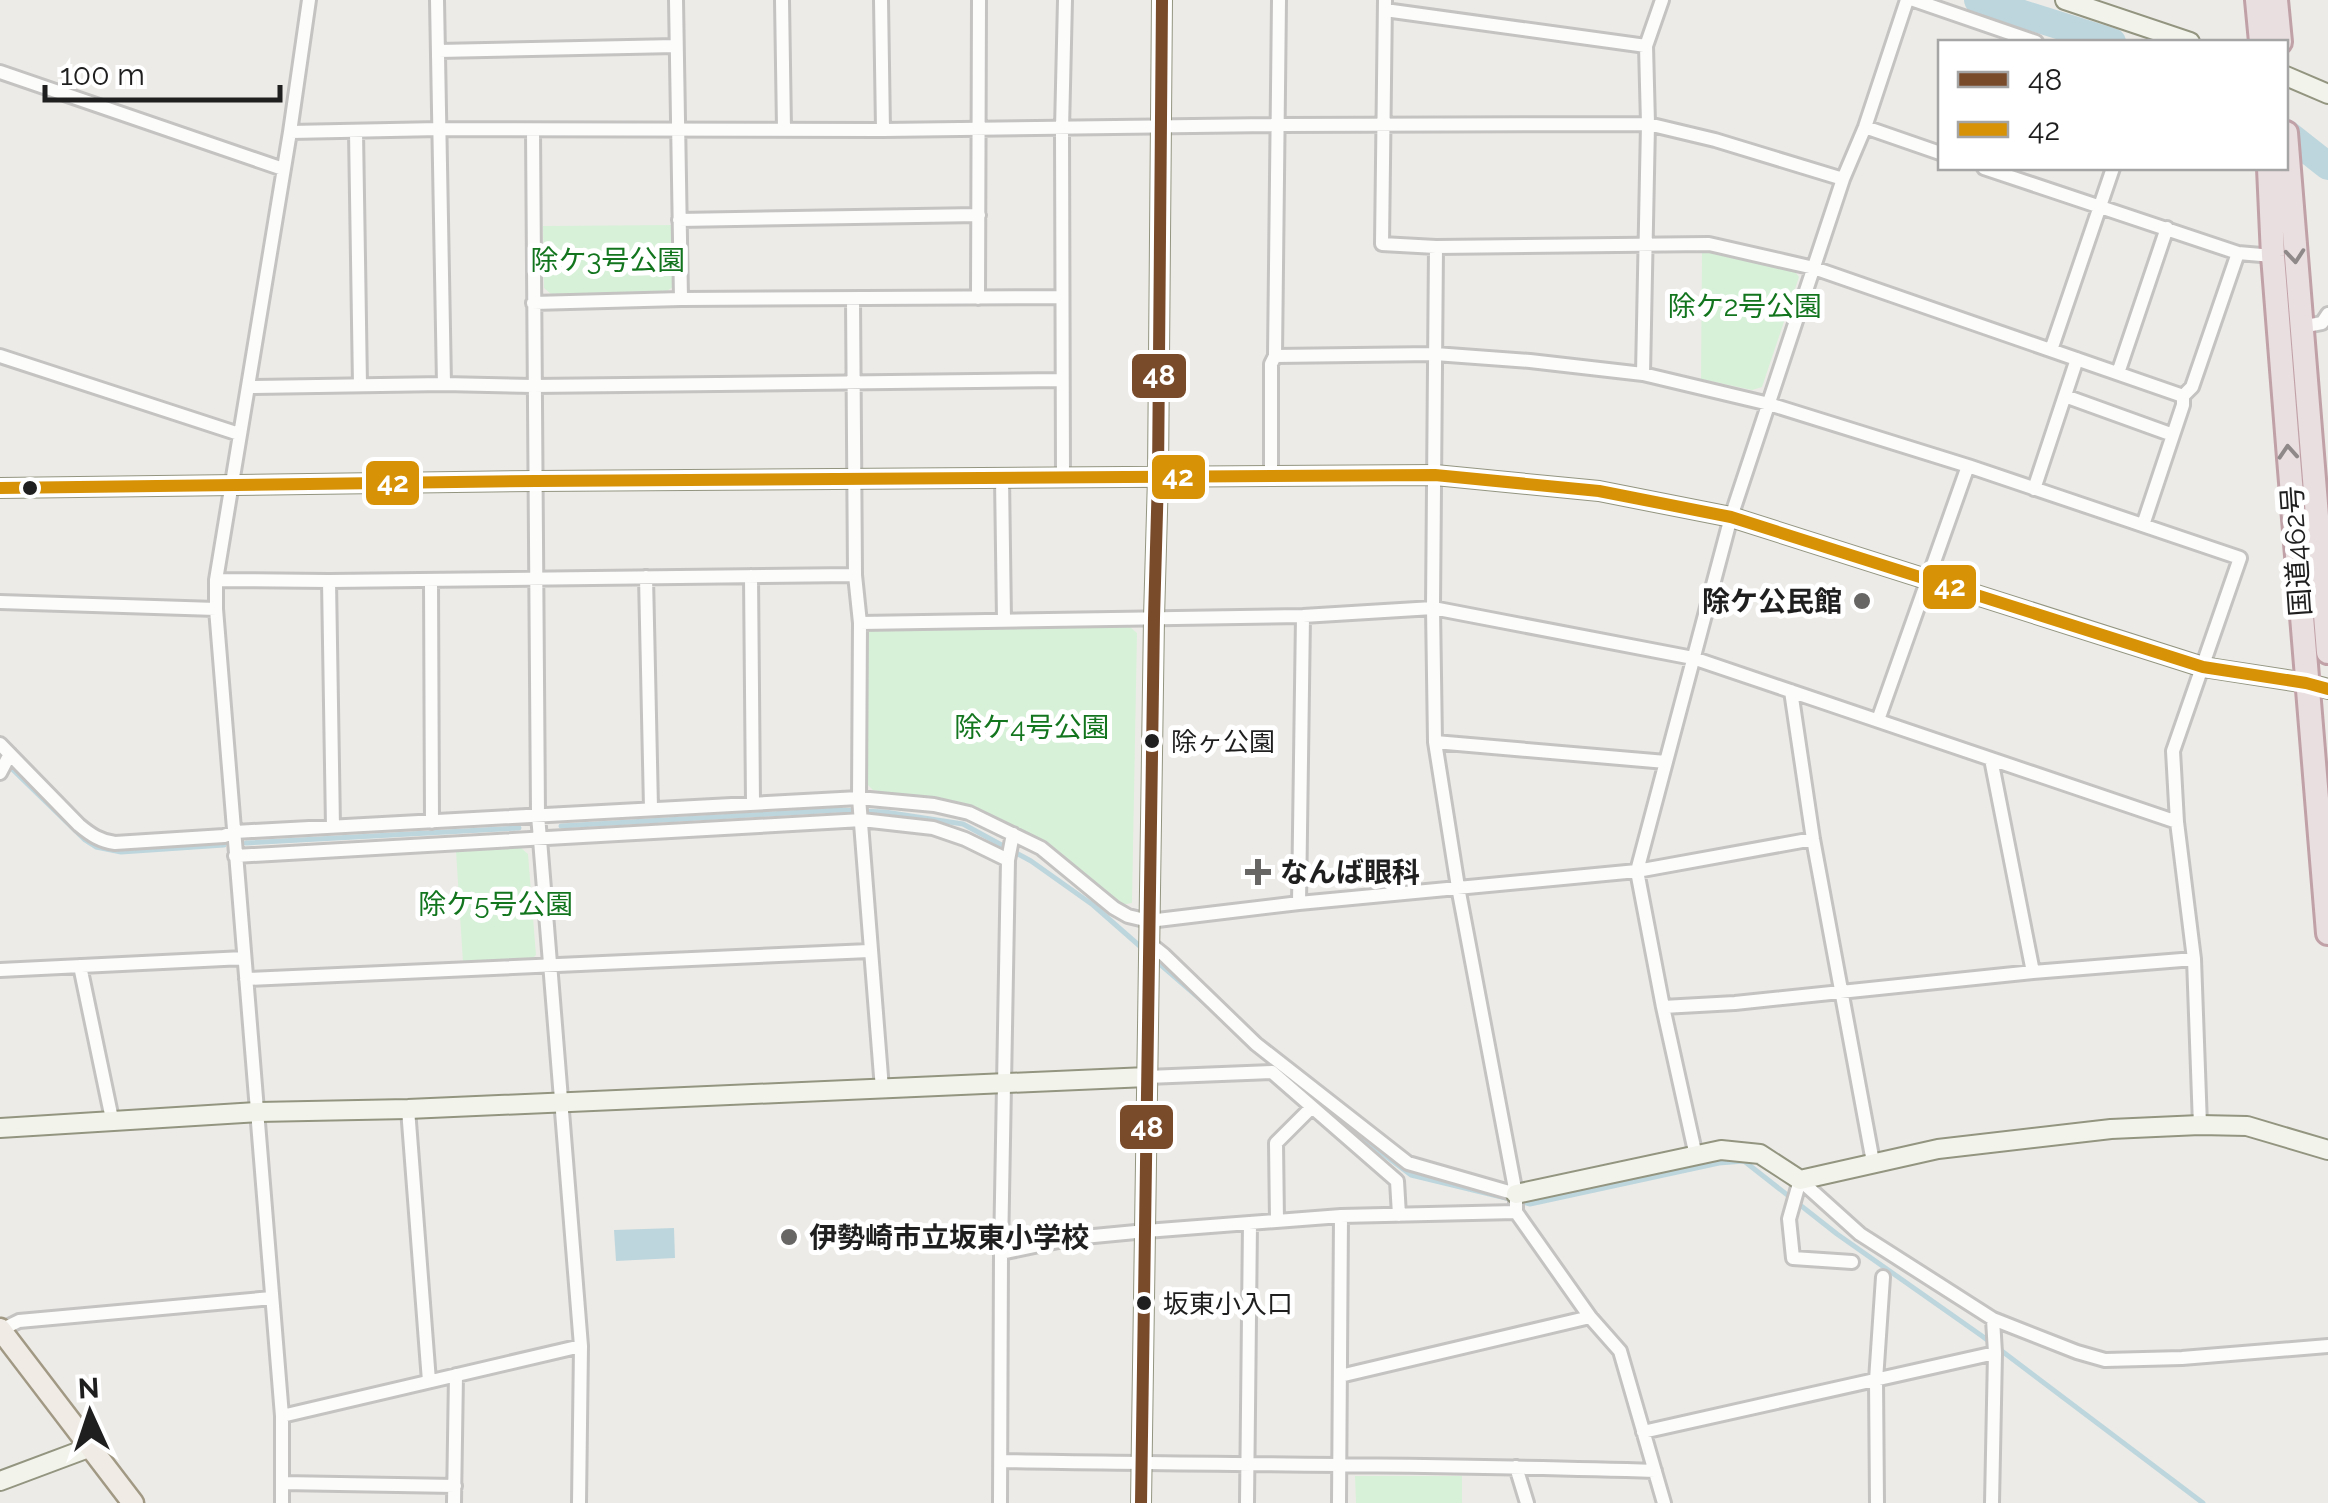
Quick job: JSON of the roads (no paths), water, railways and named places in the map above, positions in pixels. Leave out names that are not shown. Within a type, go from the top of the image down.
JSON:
[{"type":"highway","points":[[2257,0],[2261,40]]},
{"type":"highway","points":[[2276,0],[2280,40]]},
{"type":"highway","name":"国道462号","points":[[2278,170],[2273,256],[2317,686],[2328,933]]},
{"type":"highway","name":"国道462号","points":[[2279,170],[2301,327],[2328,652]]},
{"type":"main road","points":[[1,1330],[134,1503]]},
{"type":"street","points":[[282,1503],[282,1416],[216,580],[308,0]]},
{"type":"street","points":[[437,0],[444,384]]},
{"type":"street","points":[[676,0],[681,299]]},
{"type":"street","points":[[782,0],[784,129]]},
{"type":"street","points":[[881,0],[883,130]]},
{"type":"street","points":[[978,298],[979,0]]},
{"type":"street","points":[[1063,477],[1065,0]]},
{"type":"street","points":[[1141,1503],[1162,0]]},
{"type":"street","points":[[1270,476],[1280,0]]},
{"type":"street","points":[[1643,374],[1646,46],[1662,0]]},
{"type":"street","points":[[1696,1156],[1637,871],[1731,518],[1842,180],[1865,128],[1910,0],[2030,40]]},
{"type":"street","points":[[2065,0],[2116,8],[2186,40]]},
{"type":"street","points":[[1646,46],[1385,5],[1382,244],[1709,244],[1814,268],[2182,396]]},
{"type":"street","points":[[438,51],[676,46]]},
{"type":"street","points":[[0,72],[283,169]]},
{"type":"street","points":[[2288,77],[2328,94]]},
{"type":"street","points":[[290,132],[1648,124],[1715,140],[1842,180]]},
{"type":"street","points":[[1865,128],[1938,152]]},
{"type":"street","points":[[533,130],[538,815],[581,1346],[579,1503]]},
{"type":"street","points":[[356,132],[360,385]]},
{"type":"street","points":[[1990,170],[2238,252],[2273,256]]},
{"type":"street","points":[[2051,350],[2112,170]]},
{"type":"street","points":[[679,220],[979,215]]},
{"type":"street","points":[[2118,373],[2167,228]]},
{"type":"street","points":[[1436,247],[1435,742],[1458,887],[1516,1203],[1590,1317],[1620,1351],[1664,1503]]},
{"type":"street","points":[[2143,525],[2182,396],[2192,386],[2238,252]]},
{"type":"street","points":[[533,303],[1062,297]]},
{"type":"street","points":[[853,298],[860,622],[859,798],[882,1089]]},
{"type":"street","points":[[2301,327],[2322,323],[2328,314]]},
{"type":"street","points":[[1275,356],[1435,354],[1530,360],[1643,374],[1769,404],[2240,558],[2173,751],[2177,822],[2194,959],[2200,1125]]},
{"type":"street","points":[[0,356],[239,434]]},
{"type":"street","points":[[2034,489],[2077,359]]},
{"type":"street","points":[[248,387],[1062,380]]},
{"type":"street","points":[[2065,396],[2173,435]]},
{"type":"street","points":[[1878,720],[1968,466]]},
{"type":"street","points":[[0,488],[1435,474],[1598,491],[1731,518],[2203,666],[2317,686]]},
{"type":"street","points":[[1002,478],[1004,620]]},
{"type":"street","points":[[216,580],[856,575]]},
{"type":"street","points":[[750,576],[753,803]]},
{"type":"street","points":[[646,578],[651,808]]},
{"type":"street","points":[[430,580],[432,822]]},
{"type":"street","points":[[329,581],[332,827]]},
{"type":"street","points":[[0,602],[216,609]]},
{"type":"street","points":[[860,622],[1302,616],[1433,608],[1693,658],[2177,822]]},
{"type":"street","points":[[1299,903],[1302,616]]},
{"type":"street","points":[[1791,691],[1813,839],[1873,1162]]},
{"type":"street","points":[[1435,742],[1666,762]]},
{"type":"street","points":[[5,749],[94,837],[116,843],[224,836],[234,832],[859,798],[934,805],[968,813],[1040,848],[1114,908],[1149,921],[1637,871],[1813,839]]},
{"type":"street","points":[[0,773],[5,749]]},
{"type":"street","points":[[1991,758],[2033,972]]},
{"type":"street","points":[[235,856],[862,820],[933,828],[1008,860]]},
{"type":"street","points":[[1000,1503],[1008,860],[1012,834]]},
{"type":"street","points":[[1149,943],[1256,1044],[1408,1163],[1516,1203]]},
{"type":"street","points":[[246,978],[870,951]]},
{"type":"street","points":[[0,970],[244,958]]},
{"type":"street","points":[[1663,1007],[1736,1004],[2194,959]]},
{"type":"street","points":[[80,966],[112,1119]]},
{"type":"street","points":[[0,1128],[258,1112],[1272,1072],[1397,1181],[1399,1215]]},
{"type":"street","points":[[1277,1221],[1276,1143],[1312,1107]]},
{"type":"street","points":[[408,1109],[429,1382]]},
{"type":"street","points":[[1800,1180],[1958,1146],[2111,1129],[2246,1126],[2328,1150]]},
{"type":"street","points":[[1002,1254],[1074,1238],[1516,1203],[1721,1150],[1760,1154],[1800,1180],[1860,1234],[1993,1319],[2076,1352],[2105,1360],[2328,1346]]},
{"type":"street","points":[[1800,1180],[1788,1220],[1793,1258],[1852,1262]]},
{"type":"street","points":[[1339,1503],[1342,1216]]},
{"type":"street","points":[[1247,1503],[1250,1224]]},
{"type":"street","points":[[1877,1503],[1876,1380],[1883,1276]]},
{"type":"street","points":[[1,1330],[19,1321],[272,1298]]},
{"type":"street","points":[[1340,1376],[1590,1317]]},
{"type":"street","points":[[1992,1503],[1993,1319]]},
{"type":"street","points":[[282,1416],[581,1346]]},
{"type":"street","points":[[1644,1432],[1995,1353]]},
{"type":"street","points":[[454,1503],[456,1375]]},
{"type":"street","points":[[0,1481],[91,1447]]},
{"type":"street","points":[[1001,1461],[1655,1471]]},
{"type":"street","points":[[1516,1466],[1527,1503]]},
{"type":"street","points":[[282,1483],[454,1486]]},
{"type":"water","points":[[674,1228],[675,1258],[616,1261],[614,1230]]},
{"type":"waterway","points":[[1978,0],[2106,40]]},
{"type":"waterway","points":[[2288,135],[2328,166]]},
{"type":"waterway","points":[[9,766],[96,847],[121,852],[224,845]]},
{"type":"waterway","points":[[561,826],[839,810],[885,812],[963,824],[1031,861],[1093,905],[1142,948]]},
{"type":"waterway","points":[[246,843],[519,828]]},
{"type":"waterway","points":[[1154,959],[1214,1011]]},
{"type":"waterway","points":[[1285,1075],[1411,1175],[1530,1204],[1744,1161],[2203,1503]]},
{"type":"place","name":"除ケ公民館","points":[[1862,601]]},
{"type":"place","name":"除ヶ公園","points":[[1152,741]]},
{"type":"place","name":"なんば眼科","points":[[1258,872]]},
{"type":"place","name":"伊勢崎市立坂東小学校","points":[[789,1237]]},
{"type":"place","name":"坂東小入口","points":[[1144,1303]]},
{"type":"park label","name":"除ケ3号公園","points":[[608,260]]},
{"type":"park label","name":"除ケ2号公園","points":[[1745,306]]},
{"type":"park label","name":"除ケ4号公園","points":[[1032,727]]},
{"type":"park label","name":"除ケ5号公園","points":[[496,904]]}]
